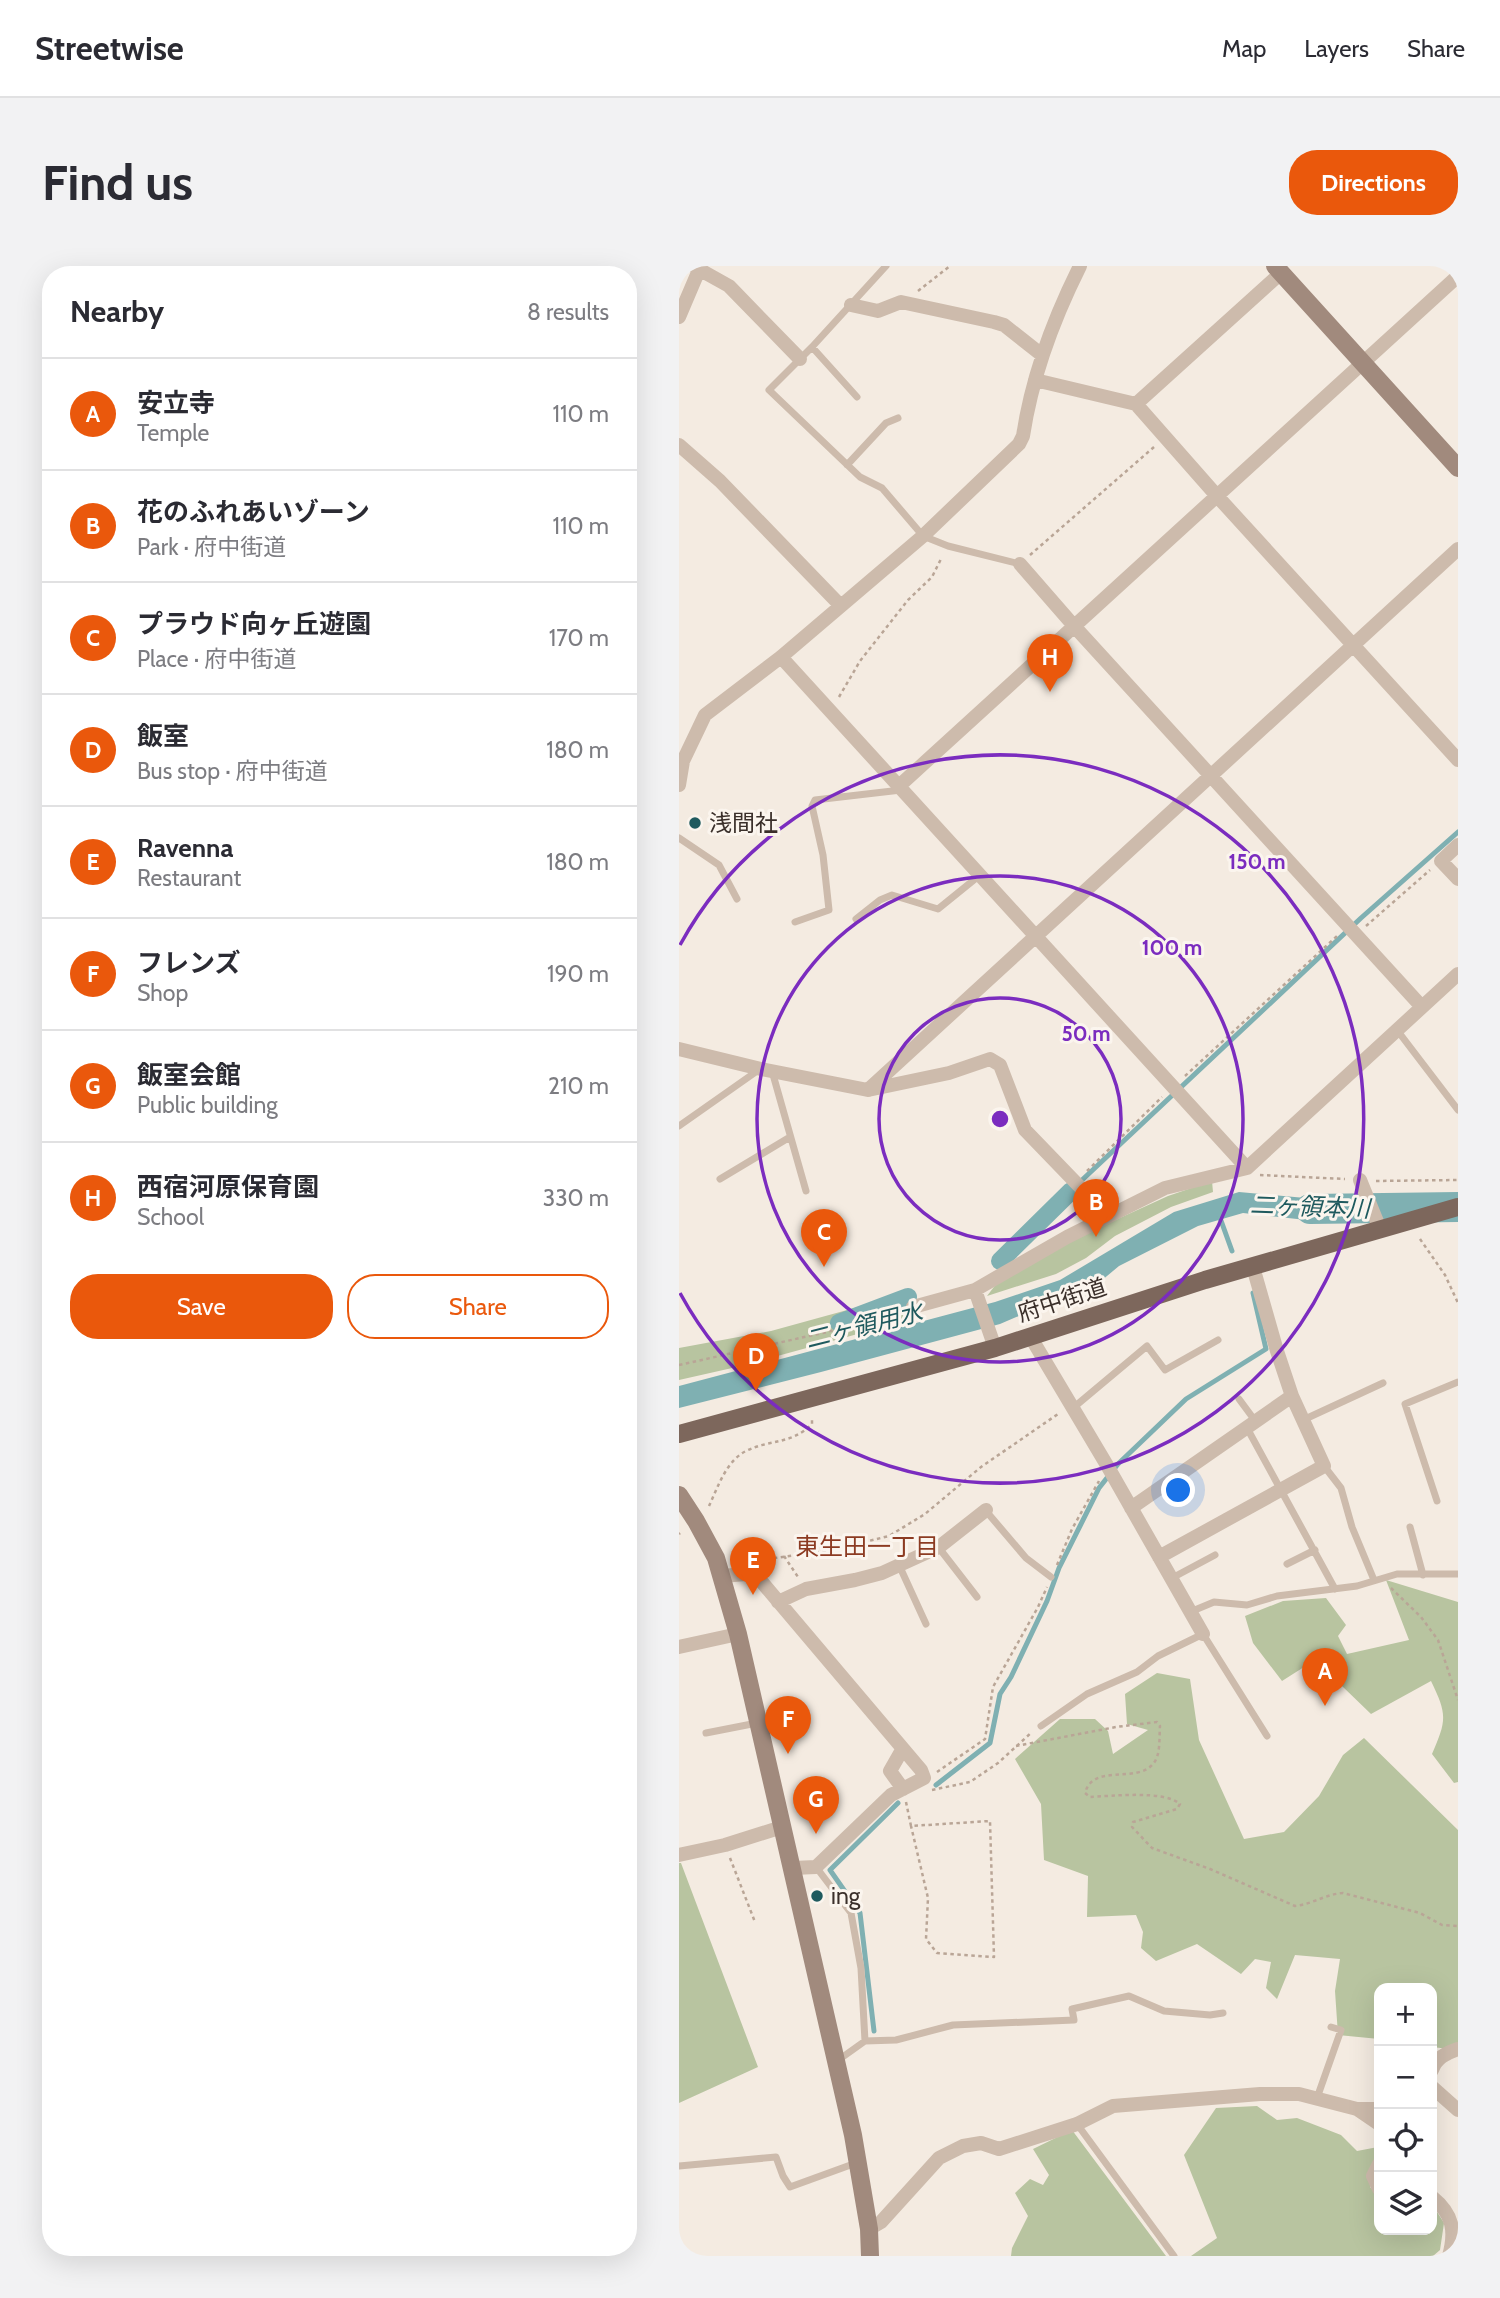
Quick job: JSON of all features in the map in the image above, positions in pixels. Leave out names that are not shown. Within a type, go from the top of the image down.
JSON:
[{"type":"main road","name":"府中街道","points":[[679,1434],[995,1348],[1205,1280],[1458,1206]]},
{"type":"street","points":[[679,785],[681,760],[705,715],[781,657],[923,536],[1019,444],[1042,355],[1059,307],[1080,266]]},
{"type":"street","points":[[679,317],[696,268],[729,286],[800,359]]},
{"type":"street","points":[[1136,404],[1278,269],[1458,468]]},
{"type":"street","points":[[900,788],[1458,276]]},
{"type":"street","points":[[851,305],[878,311],[901,302],[994,322],[1004,326],[1042,355]]},
{"type":"street","points":[[1035,380],[1136,404],[1458,760]]},
{"type":"street","points":[[679,445],[720,481],[840,605]]},
{"type":"street","points":[[867,1090],[1458,549]]},
{"type":"street","points":[[1020,564],[1422,1007]]},
{"type":"street","points":[[781,657],[1250,1171]]},
{"type":"street","points":[[1458,845],[1441,860],[1458,879]]},
{"type":"street","points":[[913,1307],[976,1293],[1107,1215],[1165,1188],[1250,1171],[1458,974]]},
{"type":"street","points":[[679,1049],[867,1090],[949,1073],[990,1059],[1000,1065],[1025,1130],[1107,1215]]},
{"type":"street","points":[[1360,1180],[1380,1228]]},
{"type":"street","points":[[1160,1557],[1324,1466],[1292,1396],[1254,1267]]},
{"type":"street","points":[[976,1293],[995,1348]]},
{"type":"street","points":[[1030,1336],[1203,1634]]},
{"type":"street","points":[[1131,1508],[1292,1396]]},
{"type":"street","points":[[679,1495],[711,1545],[737,1634],[793,1868],[858,2162],[869,2228],[870,2256]]},
{"type":"street","points":[[778,1602],[806,1588],[855,1580],[899,1565],[939,1547],[986,1510]]},
{"type":"street","points":[[722,1576],[754,1576],[921,1770],[913,1783],[891,1795],[816,1867],[793,1868]]},
{"type":"street","points":[[679,1647],[737,1634]]},
{"type":"street","points":[[902,1750],[890,1771],[913,1783]]},
{"type":"street","points":[[679,1855],[725,1845],[782,1827]]},
{"type":"street","points":[[1437,2060],[1447,2052],[1458,2049]]},
{"type":"street","points":[[1437,2091],[1458,2110]]},
{"type":"street","points":[[869,2228],[881,2222],[939,2158],[963,2146],[981,2143],[999,2149],[1077,2124],[1112,2106],[1260,2094],[1299,2094],[1357,2109],[1374,2109]]},
{"type":"street","points":[[1357,2109],[1374,2121]]},
{"type":"street","points":[[1437,2203],[1451,2220],[1454,2236],[1449,2256]]},
{"type":"lane","points":[[885,266],[769,390],[860,477],[882,488],[923,536],[948,546],[1020,564]]},
{"type":"lane","points":[[812,347],[857,397]]},
{"type":"lane","points":[[847,465],[886,423],[898,418]]},
{"type":"lane","points":[[795,922],[829,910],[823,855],[813,806],[815,800],[900,788]]},
{"type":"lane","points":[[679,838],[719,865],[737,899]]},
{"type":"lane","points":[[856,919],[880,900],[892,895],[938,909],[980,875]]},
{"type":"lane","points":[[1397,1029],[1458,1110]]},
{"type":"lane","points":[[679,1126],[766,1070],[806,1191]]},
{"type":"lane","points":[[720,1179],[790,1137]]},
{"type":"lane","points":[[1072,1406],[1147,1346],[1165,1370],[1218,1340]]},
{"type":"lane","points":[[1437,1501],[1405,1404],[1458,1382]]},
{"type":"lane","points":[[1303,1420],[1383,1383]]},
{"type":"lane","points":[[1239,1399],[1335,1590]]},
{"type":"lane","points":[[1324,1466],[1341,1488],[1353,1527],[1377,1579]]},
{"type":"lane","points":[[986,1510],[1026,1558],[1051,1577]]},
{"type":"lane","points":[[1410,1527],[1423,1575]]},
{"type":"lane","points":[[939,1547],[977,1597]]},
{"type":"lane","points":[[1287,1564],[1315,1550]]},
{"type":"lane","points":[[1171,1578],[1215,1555]]},
{"type":"lane","points":[[899,1565],[926,1623]]},
{"type":"lane","points":[[1191,1612],[1214,1602],[1247,1605],[1277,1596],[1357,1586],[1397,1574],[1458,1574]]},
{"type":"lane","points":[[1041,1726],[1087,1694],[1137,1672],[1157,1656],[1203,1634],[1267,1735]]},
{"type":"lane","points":[[706,1733],[758,1723]]},
{"type":"lane","points":[[816,1867],[851,1913],[861,1968],[865,2041]]},
{"type":"lane","points":[[836,2062],[865,2041],[896,2040],[953,2025],[1074,2020],[1072,2009],[1129,1996],[1164,2011],[1210,2015],[1223,2013]]},
{"type":"lane","points":[[1317,2099],[1341,2030],[1331,2027]]},
{"type":"lane","points":[[1077,2124],[1174,2256]]},
{"type":"lane","points":[[679,2166],[776,2157],[790,2187],[858,2162]]},
{"type":"path","points":[[901,302],[950,266]]},
{"type":"path","points":[[1020,564],[1165,437]]},
{"type":"path","points":[[830,712],[860,661],[908,600],[932,577],[948,546]]},
{"type":"path","points":[[1074,1183],[1173,1087],[1352,930],[1441,860]]},
{"type":"path","points":[[1250,1171],[1360,1180],[1458,1180]]},
{"type":"path","points":[[1420,1239],[1445,1275],[1458,1303]]},
{"type":"path","points":[[679,1365],[827,1332],[913,1307]]},
{"type":"path","points":[[751,1564],[754,1560],[832,1550],[889,1536],[925,1514],[981,1467],[1072,1406]]},
{"type":"path","points":[[709,1506],[725,1471],[745,1451],[797,1437],[812,1424],[812,1418]]},
{"type":"path","points":[[913,1783],[942,1769],[985,1739],[993,1687],[1038,1607],[1072,1529],[1110,1472]]},
{"type":"path","points":[[784,1556],[806,1588]]},
{"type":"path","points":[[1377,1579],[1421,1617],[1438,1640],[1458,1700]]},
{"type":"path","points":[[1016,1746],[1115,1727],[1157,1722],[1160,1726],[1157,1756],[1153,1765],[1144,1771],[1093,1780],[1085,1793],[1090,1797],[1158,1796],[1176,1800],[1180,1804],[1177,1809],[1133,1822],[1132,1827],[1152,1848],[1210,1869],[1296,1906],[1311,1904],[1331,1894],[1343,1893],[1420,1913],[1442,1925],[1458,1926]]},
{"type":"path","points":[[913,1783],[935,1791],[970,1782],[998,1763],[1041,1726]]},
{"type":"path","points":[[911,1826],[990,1821],[995,1957],[937,1953],[926,1939],[928,1898],[911,1826],[913,1783]]},
{"type":"path","points":[[725,1845],[755,1922]]},
{"type":"green space","points":[[1212,1181],[1213,1192],[1171,1207],[1115,1236],[1086,1258],[1056,1274],[987,1296],[1000,1279],[1076,1238],[1168,1196]]},
{"type":"green space","points":[[898,1296],[905,1321],[741,1366],[679,1380],[679,1348],[771,1331]]},
{"type":"green space","points":[[1386,1580],[1458,1602],[1458,1782],[1454,1783],[1432,1754],[1443,1717],[1431,1681],[1371,1714],[1315,1660],[1282,1681],[1253,1643],[1245,1616],[1283,1601],[1326,1598],[1346,1625],[1338,1636],[1347,1654],[1409,1640]]},
{"type":"green space","points":[[1157,1673],[1190,1679],[1199,1740],[1244,1839],[1284,1832],[1319,1796],[1343,1755],[1364,1738],[1458,1830],[1458,2050],[1437,2048],[1437,1983],[1374,1983],[1374,2039],[1338,2035],[1335,1991],[1340,1959],[1295,1955],[1277,1999],[1266,1988],[1271,1962],[1255,1959],[1241,1974],[1197,1944],[1156,1961],[1141,1948],[1143,1932],[1136,1915],[1087,1917],[1088,1876],[1044,1860],[1041,1804],[1015,1759],[1060,1719],[1095,1719],[1108,1731],[1113,1754],[1148,1730],[1127,1724],[1125,1694]]},
{"type":"green space","points":[[679,1863],[758,2067],[679,2103]]},
{"type":"green space","points":[[1257,2106],[1277,2120],[1297,2118],[1341,2135],[1357,2151],[1374,2148],[1370,2187],[1374,2191],[1374,2235],[1437,2235],[1437,2212],[1444,2223],[1440,2250],[1433,2256],[1191,2256],[1217,2238],[1184,2155],[1216,2108]]},
{"type":"green space","points":[[1072,2130],[1166,2256],[1011,2256],[1012,2248],[1028,2216],[1015,2193],[1030,2179],[1043,2185],[1049,2175],[1033,2149]]},
{"type":"water","points":[[1239,1192],[1349,1202],[1352,1216],[1315,1221],[1243,1213],[1198,1226],[1119,1266],[1101,1281],[1000,1324],[679,1408],[679,1386],[995,1302],[1060,1280],[1174,1212]]},
{"type":"waterway","points":[[1081,1181],[1361,918],[1458,832]]},
{"type":"waterway","points":[[1000,1261],[1071,1191]]},
{"type":"waterway","name":"二ヶ領本川","points":[[1310,1209],[1458,1207]]},
{"type":"waterway","points":[[1219,1215],[1232,1251]]},
{"type":"waterway","points":[[936,1785],[990,1743],[1000,1694],[1011,1677],[1047,1601],[1059,1568],[1099,1488],[1118,1464],[1186,1399],[1266,1349],[1253,1293]]},
{"type":"waterway","name":"二ヶ領用水","points":[[839,1323],[908,1297]]},
{"type":"waterway","points":[[874,2031],[860,1913],[830,1870],[898,1803]]},
{"type":"place","name":"西宿河原保育園","points":[[1050,692]]},
{"type":"place","name":"浅間社","points":[[695,823]]},
{"type":"place","name":"花のふれあいゾーン","points":[[1096,1237]]},
{"type":"place","name":"プラウド向ヶ丘遊園","points":[[824,1267]]},
{"type":"place","name":"飯室","points":[[756,1391]]},
{"type":"place","name":"Ravenna","points":[[753,1595]]},
{"type":"place","name":"安立寺","points":[[1325,1706]]},
{"type":"place","name":"フレンズ","points":[[788,1754]]},
{"type":"place","name":"飯室会館","points":[[816,1834]]},
{"type":"place","name":"ing","points":[[817,1896]]},
{"type":"district","name":"東生田一丁目","points":[[867,1547]]}]
